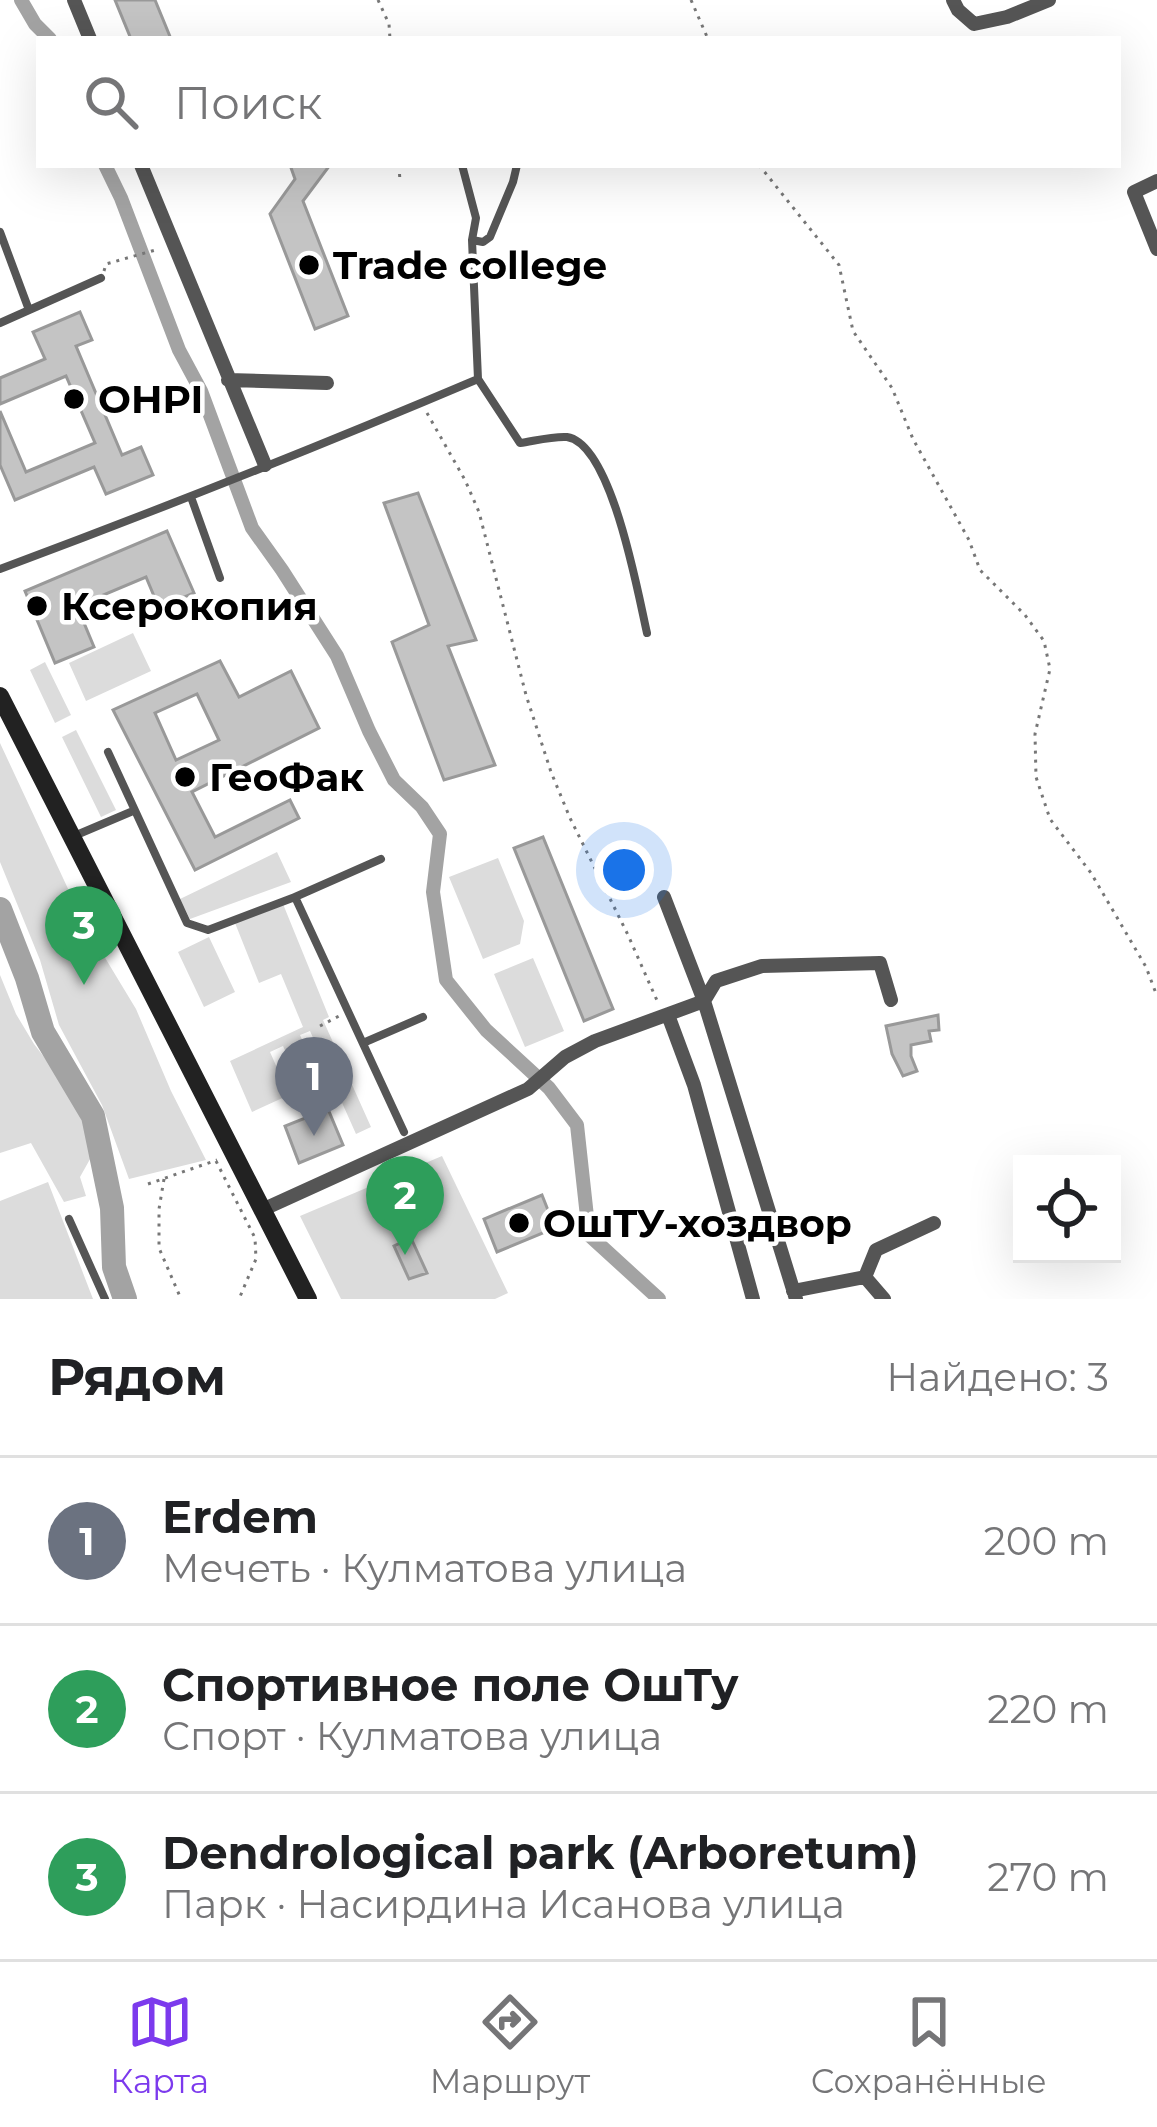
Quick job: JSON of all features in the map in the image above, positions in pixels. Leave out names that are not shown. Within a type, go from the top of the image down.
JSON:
[{"type":"main road","points":[[0,696],[308,1299]]},
{"type":"street","points":[[74,0],[89,36]]},
{"type":"street","points":[[953,0],[974,23],[1007,17],[1049,0]]},
{"type":"street","points":[[142,168],[265,465]]},
{"type":"street","points":[[1157,182],[1134,191],[1157,249]]},
{"type":"street","points":[[228,380],[327,383]]},
{"type":"street","points":[[664,897],[704,1001],[794,1295],[865,1277]]},
{"type":"street","points":[[264,1209],[534,1085],[565,1057],[631,1026],[704,1001],[716,981],[762,966],[880,963],[891,1000]]},
{"type":"street","points":[[668,1015],[694,1085],[753,1299]]},
{"type":"street","points":[[865,1277],[876,1250],[934,1222]]},
{"type":"street","points":[[865,1277],[884,1299]]},
{"type":"lane","points":[[463,168],[476,218],[472,240],[478,379],[520,442],[567,437],[582,443],[607,480],[647,633]]},
{"type":"lane","points":[[472,240],[483,242],[490,237],[516,168]]},
{"type":"lane","points":[[0,232],[29,310]]},
{"type":"lane","points":[[0,323],[101,278]]},
{"type":"lane","points":[[0,569],[220,487],[478,379]]},
{"type":"lane","points":[[191,497],[220,578]]},
{"type":"lane","points":[[108,752],[187,923],[208,930],[381,859]]},
{"type":"lane","points":[[72,837],[134,811]]},
{"type":"lane","points":[[295,897],[404,1132]]},
{"type":"lane","points":[[362,1043],[423,1017]]},
{"type":"lane","points":[[69,1219],[105,1299]]},
{"type":"path","points":[[378,0],[390,36]]},
{"type":"path","points":[[691,0],[708,36]]},
{"type":"path","points":[[399,168],[400,182]]},
{"type":"path","points":[[761,168],[839,265],[853,331],[892,388],[980,570],[1044,641],[1050,669],[1035,734],[1036,777],[1050,820],[1091,873],[1146,967],[1157,996]]},
{"type":"path","points":[[101,278],[106,264],[155,250]]},
{"type":"path","points":[[422,404],[478,512],[526,695],[569,818],[653,995],[668,1015]]},
{"type":"path","points":[[320,1026],[348,1012]]},
{"type":"path","points":[[148,1184],[216,1161],[255,1238],[256,1259],[239,1299]]},
{"type":"path","points":[[164,1179],[159,1248],[181,1299]]},
{"type":"shaded area","points":[[133,633],[151,671],[86,701],[69,663]]},
{"type":"shaded area","points":[[45,662],[71,715],[55,723],[30,670]]},
{"type":"shaded area","points":[[76,730],[116,810],[101,817],[62,737]]},
{"type":"shaded area","points":[[0,743],[84,923],[136,1009],[206,1160],[129,1179],[102,1105],[59,1025],[40,960],[0,862]]},
{"type":"shaded area","points":[[277,852],[291,882],[190,919],[180,899]]},
{"type":"shaded area","points":[[498,858],[524,921],[520,944],[483,959],[449,877]]},
{"type":"shaded area","points":[[283,904],[329,1017],[323,1020],[371,1127],[356,1134],[310,1031],[300,1035],[322,1084],[316,1086],[309,1074],[297,1076],[283,1046],[270,1052],[289,1095],[252,1112],[230,1061],[303,1027],[281,974],[259,983],[235,923]]},
{"type":"shaded area","points":[[209,937],[235,992],[204,1007],[178,952]]},
{"type":"shaded area","points":[[533,958],[564,1031],[525,1047],[494,974]]},
{"type":"shaded area","points":[[0,975],[34,1044],[80,1104],[94,1152],[80,1177],[86,1196],[64,1202],[31,1143],[0,1153]]},
{"type":"shaded area","points":[[442,1156],[508,1293],[495,1299],[341,1299],[300,1216]]},
{"type":"shaded area","points":[[48,1182],[93,1299],[0,1299],[0,1201]]},
{"type":"building","points":[[115,0],[155,0],[170,36],[130,36]]},
{"type":"building","name":"Trade college","points":[[291,168],[328,168],[303,201],[348,316],[315,329],[270,214],[295,179]]},
{"type":"building","points":[[80,312],[92,340],[76,346],[122,455],[141,447],[153,475],[106,494],[94,467],[15,500],[0,465],[0,411],[26,472],[95,443],[66,376],[0,404],[0,378],[45,359],[33,332]]},
{"type":"building","points":[[418,493],[476,640],[448,646],[495,765],[444,780],[392,642],[429,625],[384,503]]},
{"type":"building","points":[[167,531],[194,593],[159,608],[146,577],[77,606],[94,647],[55,663],[25,591]]},
{"type":"building","name":"ГеоФак","points":[[220,661],[239,697],[291,671],[319,728],[192,792],[215,837],[290,800],[299,818],[195,870],[113,710]],"holes":[[[197,694],[219,740],[176,760],[155,713]]]},
{"type":"building","points":[[543,837],[613,1009],[584,1021],[514,848]]},
{"type":"building","points":[[938,1015],[939,1030],[929,1031],[931,1041],[911,1045],[917,1071],[903,1076],[886,1026]]},
{"type":"building","points":[[328,1109],[343,1145],[299,1163],[285,1126]]},
{"type":"building","name":"ОшТУ-хоздвор","points":[[542,1195],[555,1228],[497,1252],[484,1219]]},
{"type":"building","points":[[411,1238],[427,1273],[409,1279],[394,1246]]},
{"type":"waterway","points":[[21,0],[47,36]]},
{"type":"waterway","points":[[106,168],[179,350],[201,391],[252,528],[337,656],[394,780],[422,807],[440,834],[433,892],[446,980],[486,1030],[549,1088],[577,1125],[589,1235],[659,1299]]},
{"type":"waterway","points":[[0,909],[43,1032],[93,1116],[112,1208],[114,1267],[125,1299]]},
{"type":"place","name":"Trade college","points":[[309,265]]},
{"type":"place","name":"OHPI","points":[[74,399]]},
{"type":"place","name":"Ксерокопия","points":[[37,606]]},
{"type":"place","name":"ГеоФак","points":[[185,777]]},
{"type":"place","name":"Dendrological park (Arboretum)","points":[[84,985]]},
{"type":"place","name":"Erdem","points":[[314,1136]]},
{"type":"place","name":"ОшТУ-хоздвор","points":[[519,1223]]},
{"type":"place","name":"Спортивное поле ОшТу","points":[[405,1255]]}]
